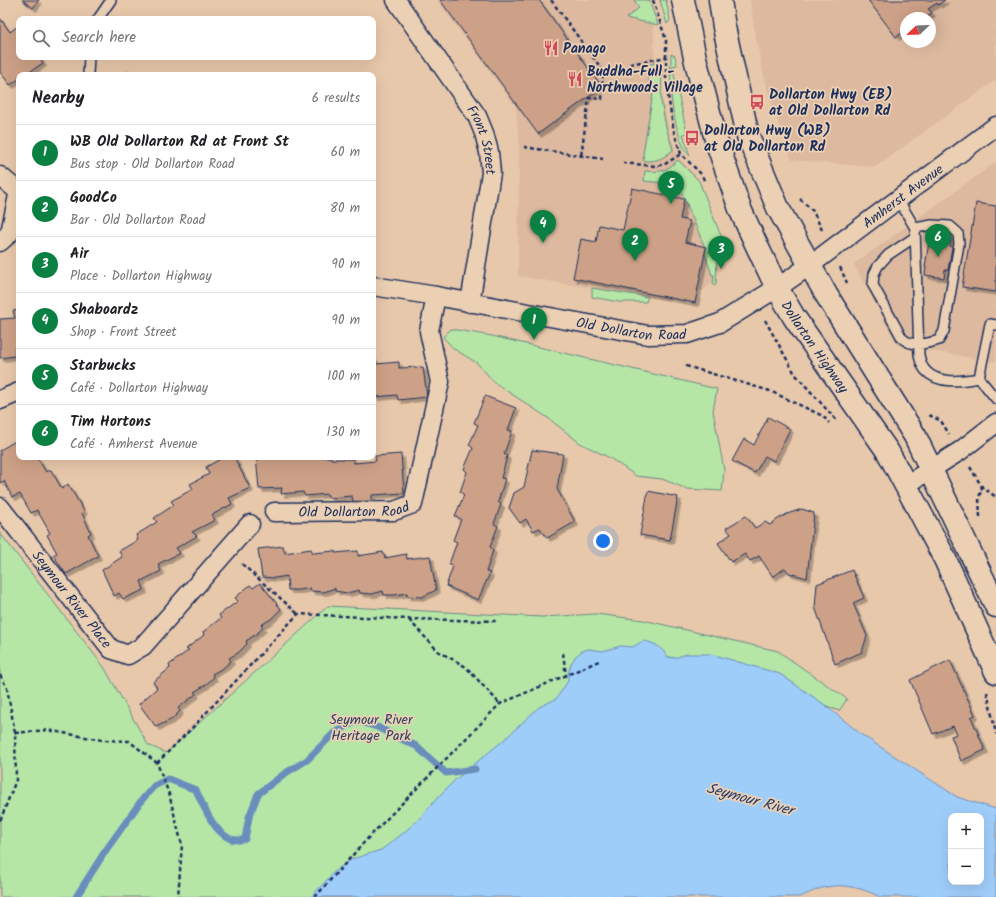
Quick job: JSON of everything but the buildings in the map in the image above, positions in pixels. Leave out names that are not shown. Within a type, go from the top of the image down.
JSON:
[{"type":"main road","name":"Dollarton Highway","points":[[683,0],[695,58],[717,143],[740,209],[777,288],[794,317],[883,444],[906,485],[945,559],[996,672]]},
{"type":"main road","points":[[720,0],[724,27],[748,136],[778,208],[827,296],[915,436],[996,606]]},
{"type":"street","name":"Front Street","points":[[396,0],[466,98],[477,116],[484,132],[489,152],[491,173],[470,303]]},
{"type":"street","name":"Amherst Avenue","points":[[809,266],[996,126]]},
{"type":"street","points":[[0,176],[16,189]]},
{"type":"street","points":[[0,242],[9,234],[16,206]]},
{"type":"street","name":"Old Dollarton Road","points":[[376,286],[648,335],[687,334],[720,323],[777,288],[809,266]]},
{"type":"street","name":"Old Dollarton Road","points":[[274,512],[394,511],[413,504],[440,382],[429,331],[436,296]]},
{"type":"street","points":[[0,400],[16,393]]},
{"type":"street","points":[[906,485],[960,451],[996,423]]},
{"type":"street","name":"Seymour River Place","points":[[0,507],[111,649],[128,654],[143,646],[250,524]]},
{"type":"lane","points":[[100,16],[111,0]]},
{"type":"lane","points":[[88,72],[89,60]]},
{"type":"lane","points":[[898,199],[915,232],[918,355],[922,364],[925,370],[935,378],[955,382],[979,378]]},
{"type":"lane","points":[[932,225],[950,226],[958,234],[959,244],[944,331],[939,340],[918,344],[906,342],[902,338],[873,285],[874,274],[878,266],[888,255],[915,232],[932,225]]},
{"type":"lane","points":[[979,378],[990,324],[996,325]]},
{"type":"lane","points":[[979,378],[996,399]]},
{"type":"path","points":[[551,0],[603,74],[602,99],[589,98],[582,156]]},
{"type":"path","points":[[653,0],[666,40],[666,83],[674,132],[682,154],[702,175],[708,190]]},
{"type":"path","points":[[630,64],[667,57]]},
{"type":"path","points":[[524,147],[603,160]]},
{"type":"path","points":[[624,163],[656,166],[665,164],[682,154]]},
{"type":"path","points":[[797,192],[800,199],[813,211],[816,216]]},
{"type":"path","points":[[767,325],[795,374],[838,422]]},
{"type":"path","points":[[686,366],[770,391],[823,416],[830,424]]},
{"type":"path","points":[[982,523],[979,498],[982,487],[996,497]]},
{"type":"path","points":[[227,550],[298,614],[497,621]]},
{"type":"path","points":[[157,763],[193,727],[298,614]]},
{"type":"path","points":[[408,619],[438,651],[466,667],[500,704]]},
{"type":"path","points":[[564,653],[566,676]]},
{"type":"path","points":[[315,897],[369,837],[500,704],[599,661]]},
{"type":"path","points":[[0,675],[6,688],[15,733],[16,780],[1,813],[0,821]]},
{"type":"path","points":[[15,733],[46,730],[102,740],[129,741],[157,763],[165,784],[182,845],[178,897]]},
{"type":"shaded area","points":[[437,0],[652,0],[655,63],[669,130],[678,157],[699,179],[728,261],[706,289],[671,301],[518,276],[519,142],[516,107]]},
{"type":"shaded area","points":[[750,0],[996,0],[996,80],[875,167],[792,160],[776,117],[764,77]]},
{"type":"shaded area","points":[[124,70],[142,72],[124,72]]},
{"type":"shaded area","points":[[996,162],[996,362],[897,345],[854,264]]},
{"type":"green space","points":[[634,0],[649,0],[658,25],[626,18],[639,8]]},
{"type":"green space","points":[[660,0],[666,0],[670,20],[667,24]]},
{"type":"green space","points":[[671,54],[675,56],[677,65],[672,66],[687,133],[683,134],[690,156],[682,144],[674,116],[671,98]]},
{"type":"green space","points":[[662,62],[661,101],[666,127],[673,150],[660,159],[644,161],[643,154],[653,93],[644,67],[645,65]]},
{"type":"green space","points":[[678,160],[699,181],[725,246],[717,253],[716,285],[714,286],[714,275],[712,275],[705,254],[706,250],[682,193],[676,184],[644,181],[645,171],[655,172],[663,170],[670,167]]},
{"type":"green space","points":[[592,288],[648,297],[646,302],[619,302],[592,297]]},
{"type":"green space","points":[[451,329],[492,336],[717,389],[713,411],[724,470],[722,491],[687,489],[662,479],[636,476],[610,458],[580,443],[548,418],[495,383],[477,363],[454,349],[443,337]]},
{"type":"green space","name":"Seymour River Heritage Park","points":[[0,533],[104,667],[148,745],[166,753],[328,606],[542,617],[596,614],[643,620],[778,651],[847,699],[839,711],[748,673],[654,654],[359,897],[0,897]]},
{"type":"water","name":"Seymour River","points":[[643,641],[658,646],[668,657],[674,658],[687,654],[711,654],[780,674],[825,705],[862,735],[957,797],[996,809],[996,897],[880,897],[861,889],[847,886],[834,886],[820,889],[800,897],[311,897],[335,871],[352,859],[381,850],[401,835],[420,818],[455,780],[505,739],[539,707],[556,699],[568,681],[568,673],[571,664],[575,657],[582,651],[589,649],[603,651],[621,646],[633,647]]},
{"type":"waterway","points":[[76,897],[106,850],[141,801],[154,786],[168,779],[196,790],[208,816],[220,832],[236,840],[245,839],[249,817],[258,794],[284,774],[307,760],[334,733],[357,721],[377,727],[416,746],[446,773],[475,769]]},
{"type":"place","name":"Panago","points":[[551,48]]},
{"type":"place","name":"Buddha-Full - Northwoods Village","points":[[575,79]]},
{"type":"place","name":"Dollarton Hwy (EB) at Old Dollarton Rd","points":[[757,102]]},
{"type":"place","name":"Dollarton Hwy (WB) at Old Dollarton Rd","points":[[692,138]]},
{"type":"place","name":"Starbucks","points":[[671,204]]},
{"type":"place","name":"Shaboardz","points":[[543,243]]},
{"type":"place","name":"Tim Hortons","points":[[938,257]]},
{"type":"place","name":"GoodCo","points":[[635,261]]},
{"type":"place","name":"Air","points":[[721,269]]},
{"type":"place","name":"WB Old Dollarton Rd at Front St","points":[[534,340]]}]
